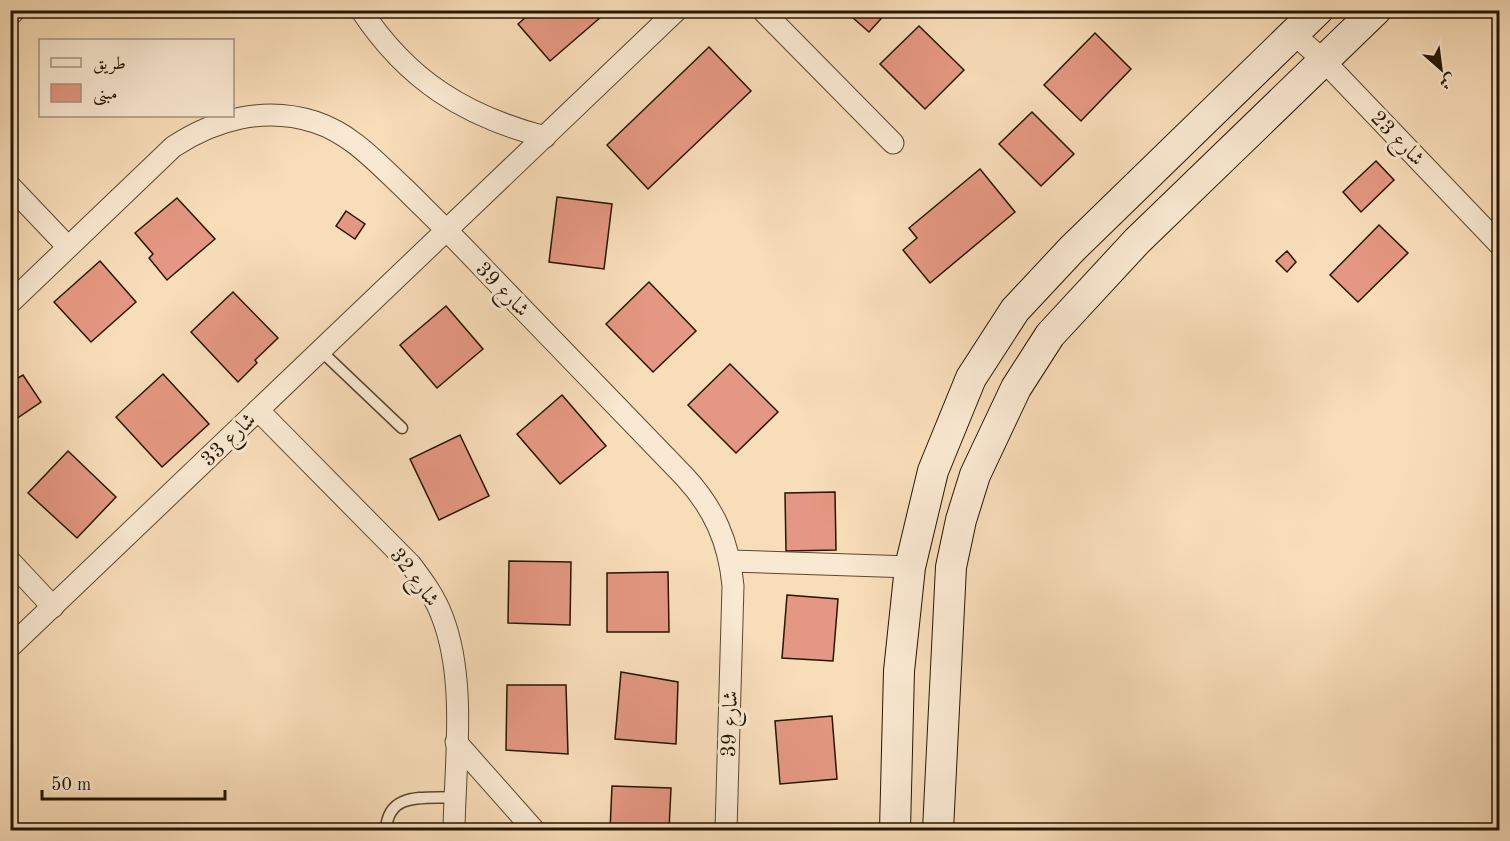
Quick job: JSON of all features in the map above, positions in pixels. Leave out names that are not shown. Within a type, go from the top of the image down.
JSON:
[{"type":"street","points":[[10,15],[15,10]]},
{"type":"street","points":[[361,10],[401,61],[432,88],[467,110],[505,126],[545,137]]},
{"type":"street","name":"شارع 33","points":[[10,647],[677,10]]},
{"type":"street","points":[[762,10],[893,143]]},
{"type":"street","points":[[894,831],[901,651],[910,567],[933,471],[954,414],[971,378],[1015,310],[1072,249],[1318,10]]},
{"type":"street","points":[[938,831],[951,567],[966,502],[993,430],[1016,388],[1050,335],[1137,241],[1376,10]]},
{"type":"street","name":"شارع 23","points":[[1294,34],[1324,61],[1500,245]]},
{"type":"street","name":"شارع 39","points":[[10,303],[180,142],[217,123],[241,117],[266,115],[315,122],[354,142],[448,231],[692,484],[718,521],[731,561],[733,586],[726,831]]},
{"type":"street","points":[[10,186],[68,247]]},
{"type":"street","name":"شارع 32","points":[[258,410],[411,565],[428,588],[442,613],[451,640],[456,668],[454,831]]},
{"type":"street","points":[[10,561],[53,607]]},
{"type":"street","points":[[731,561],[910,567]]},
{"type":"street","points":[[456,742],[534,831]]},
{"type":"lane","points":[[320,350],[402,428]]},
{"type":"lane","points":[[386,831],[387,817],[393,807],[405,800],[454,797]]},
{"type":"building","points":[[534,10],[609,10],[550,61],[518,24]]},
{"type":"building","points":[[844,10],[889,10],[869,32]]},
{"type":"building","points":[[919,26],[964,70],[925,109],[880,64]]},
{"type":"building","points":[[1095,33],[1131,69],[1081,121],[1044,85]]},
{"type":"building","points":[[709,47],[751,91],[648,189],[607,145]]},
{"type":"building","points":[[1032,112],[1074,154],[1041,186],[999,144]]},
{"type":"building","points":[[1376,161],[1394,180],[1361,212],[1343,192]]},
{"type":"building","points":[[980,169],[1015,212],[930,283],[903,250],[917,238],[909,228]]},
{"type":"building","points":[[557,197],[612,204],[604,269],[549,262]]},
{"type":"building","points":[[177,198],[215,239],[167,280],[149,258],[153,254],[135,233]]},
{"type":"building","points":[[346,211],[365,224],[355,239],[336,226]]},
{"type":"building","points":[[1379,225],[1408,253],[1358,302],[1330,275]]},
{"type":"building","points":[[1287,251],[1296,262],[1287,272],[1276,261]]},
{"type":"building","points":[[100,261],[136,302],[91,342],[54,302]]},
{"type":"building","points":[[649,282],[696,331],[653,372],[606,324]]},
{"type":"building","points":[[233,292],[278,338],[255,360],[257,363],[238,382],[191,332]]},
{"type":"building","points":[[446,306],[483,349],[437,388],[400,345]]},
{"type":"building","points":[[730,364],[778,412],[736,453],[688,405]]},
{"type":"building","points":[[10,367],[18,378],[23,375],[41,402],[10,423]]},
{"type":"building","points":[[163,374],[209,424],[162,467],[116,417]]},
{"type":"building","points":[[562,395],[606,446],[560,484],[517,434]]},
{"type":"building","points":[[460,435],[489,496],[439,520],[410,459]]},
{"type":"building","points":[[68,451],[116,497],[77,538],[28,493]]},
{"type":"building","points":[[835,492],[836,550],[786,551],[785,493]]},
{"type":"building","points":[[509,561],[571,562],[570,625],[508,623]]},
{"type":"building","points":[[668,572],[669,632],[607,632],[607,573]]},
{"type":"building","points":[[787,595],[838,599],[833,661],[782,658]]},
{"type":"building","points":[[621,672],[678,682],[676,744],[615,739]]},
{"type":"building","points":[[507,685],[566,685],[568,754],[506,750]]},
{"type":"building","points":[[832,716],[837,779],[780,784],[775,721]]},
{"type":"building","points":[[612,786],[671,788],[669,830],[610,830]]},
{"type":"building","points":[[775,826],[831,829],[831,830],[775,830]]}]
